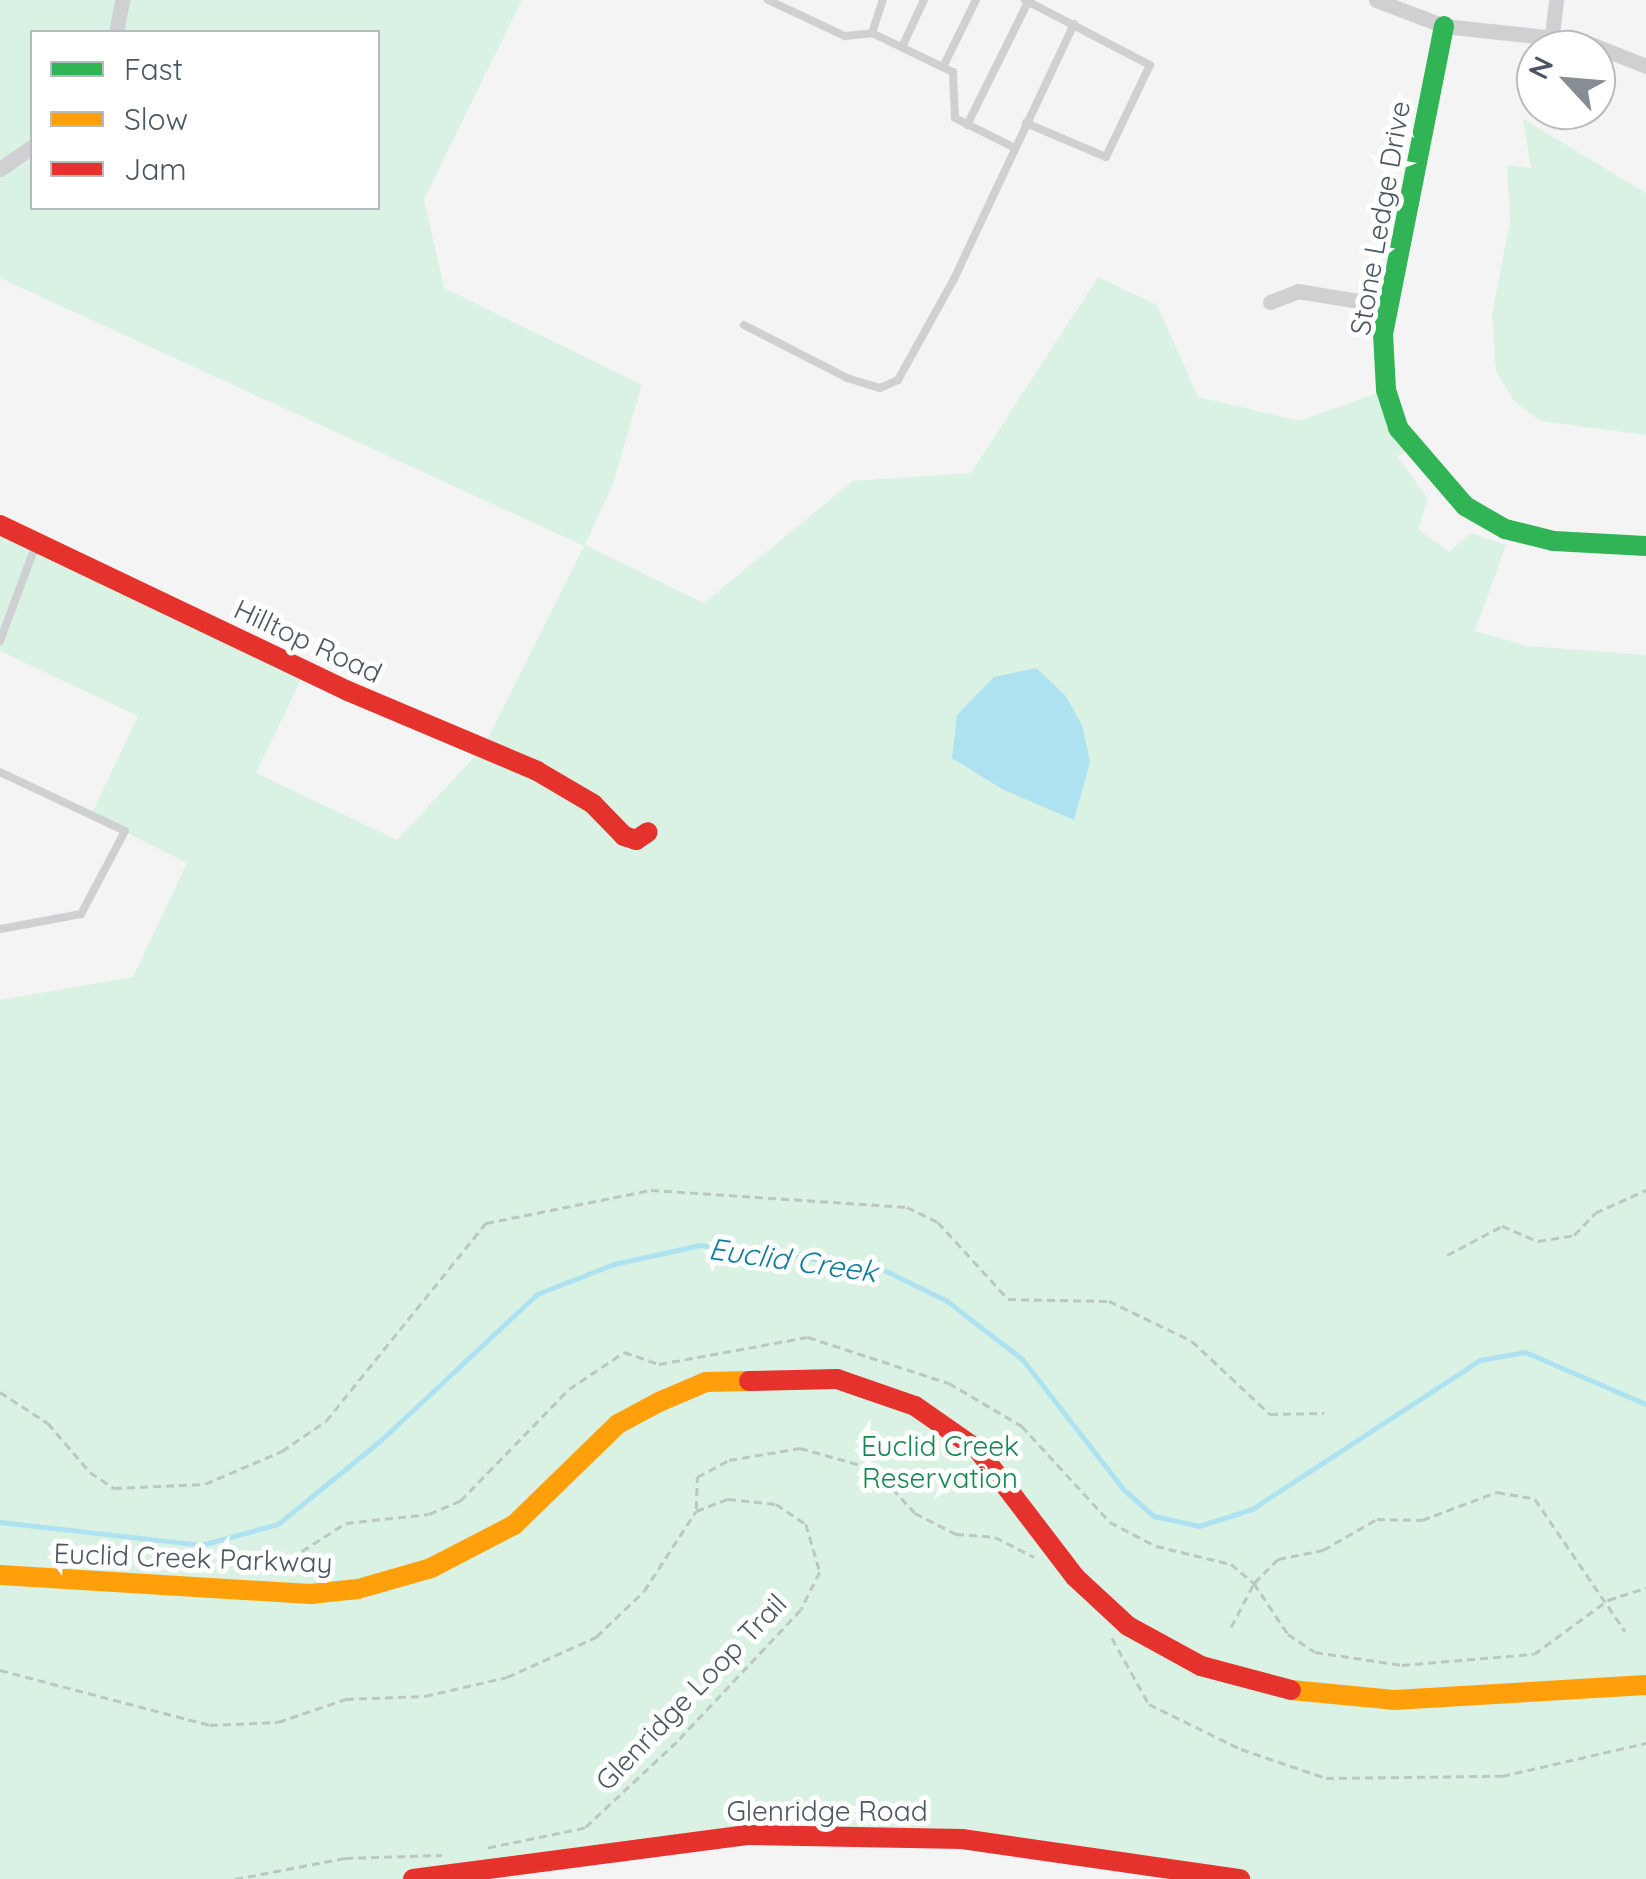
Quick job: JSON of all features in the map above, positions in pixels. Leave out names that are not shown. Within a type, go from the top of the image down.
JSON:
[{"type":"street","points":[[116,30],[122,0]]},
{"type":"street","points":[[1376,0],[1444,26],[1516,31]]},
{"type":"street","points":[[1552,30],[1556,0]]},
{"type":"street","name":"Stone Ledge Drive","points":[[1444,26],[1389,306],[1386,390],[1398,428],[1465,506],[1505,528],[1554,541],[1646,546]]},
{"type":"street","points":[[1616,53],[1645,62]]},
{"type":"street","points":[[0,169],[30,148]]},
{"type":"street","points":[[1270,302],[1298,291],[1389,306]]},
{"type":"street","name":"Hilltop Road","points":[[0,525],[348,692],[537,771],[593,804],[624,836],[636,840],[648,832]]},
{"type":"street","name":"Euclid Creek Parkway","points":[[0,1576],[310,1594],[358,1589],[431,1568],[514,1525],[618,1424],[659,1402],[706,1382],[818,1378],[914,1406],[978,1450],[1075,1576],[1128,1626],[1202,1666],[1287,1690],[1394,1700],[1646,1685]]},
{"type":"street","name":"Glenridge Road","points":[[413,1879],[591,1850],[749,1835],[962,1839],[1156,1873],[1240,1879]]},
{"type":"lane","points":[[768,0],[845,36],[872,33],[944,67],[954,74],[955,118],[1015,148]]},
{"type":"lane","points":[[872,33],[884,0]]},
{"type":"lane","points":[[902,47],[924,0]]},
{"type":"lane","points":[[944,67],[976,0]]},
{"type":"lane","points":[[967,125],[1026,1],[1150,65],[1106,157],[1026,124]]},
{"type":"lane","points":[[744,325],[847,378],[880,388],[898,380],[1074,24]]},
{"type":"lane","points":[[0,641],[38,543]]},
{"type":"lane","points":[[0,772],[125,831],[81,914],[0,929]]},
{"type":"path","points":[[0,1392],[48,1423],[90,1472],[114,1488],[206,1484],[282,1451],[326,1421],[486,1224],[651,1190],[907,1207],[938,1222],[1008,1299],[1110,1300],[1192,1341],[1270,1414],[1324,1413]]},
{"type":"path","points":[[1447,1255],[1502,1226],[1538,1241],[1574,1235],[1596,1213],[1646,1190]]},
{"type":"path","points":[[258,1576],[346,1523],[429,1514],[460,1501],[569,1390],[624,1352],[660,1364],[808,1337],[949,1383],[1022,1426],[1110,1522],[1156,1546],[1232,1564],[1254,1582],[1288,1634],[1315,1652],[1402,1665],[1534,1654],[1608,1600],[1646,1588]]},
{"type":"path","points":[[1231,1627],[1254,1582],[1278,1559],[1323,1550],[1377,1519],[1422,1520],[1498,1492],[1520,1492],[1535,1499],[1608,1600],[1625,1631]]},
{"type":"path","name":"Glenridge Loop Trail","points":[[0,1670],[210,1725],[278,1722],[346,1699],[425,1696],[507,1677],[596,1637],[644,1592],[696,1511],[728,1499],[776,1504],[806,1524],[820,1572],[801,1610],[677,1742],[585,1828],[476,1851]]},
{"type":"path","points":[[235,1879],[344,1858],[459,1854]]},
{"type":"green space","name":"Euclid Creek Reservation","points":[[0,0],[522,0],[424,199],[444,288],[642,385],[612,486],[585,545],[704,603],[853,481],[971,473],[1098,277],[1157,305],[1198,397],[1299,421],[1386,390],[1413,448],[1397,456],[1428,499],[1418,529],[1449,552],[1471,533],[1506,545],[1475,631],[1528,646],[1646,655],[1646,1879],[1241,1879],[997,1844],[749,1835],[413,1879],[0,1879],[0,1000],[133,977],[187,863],[91,815],[138,716],[0,651],[0,525],[305,671],[256,773],[397,840],[483,748],[584,546],[0,278]]},
{"type":"green space","points":[[1525,130],[1541,130],[1646,193],[1646,435],[1541,421],[1514,401],[1496,372],[1492,315],[1510,221],[1507,165],[1531,168]]},
{"type":"water","points":[[1036,668],[1065,695],[1082,725],[1090,762],[1074,820],[1002,789],[952,758],[957,715],[994,677]]},
{"type":"waterway","name":"Euclid Creek","points":[[0,1522],[201,1545],[278,1524],[381,1440],[537,1294],[614,1264],[700,1245],[878,1267],[947,1301],[1022,1359],[1124,1490],[1154,1516],[1199,1526],[1252,1509],[1480,1360],[1525,1352],[1646,1404]]},
{"type":"traffic: fast","points":[[1444,26],[1383,334],[1386,390],[1398,428],[1465,506],[1505,529],[1554,541],[1646,546]]},
{"type":"traffic: slow","points":[[0,1575],[310,1594],[358,1589],[431,1568],[514,1525],[618,1424],[659,1402],[706,1382],[749,1381]]},
{"type":"traffic: slow","points":[[1291,1690],[1394,1700],[1646,1685]]},
{"type":"traffic: jam","points":[[0,525],[348,691],[537,771],[593,804],[624,836],[636,840],[648,832]]},
{"type":"traffic: jam","points":[[749,1381],[837,1379],[915,1406],[978,1450],[1075,1577],[1128,1626],[1201,1666],[1291,1690]]},
{"type":"traffic: jam","points":[[413,1879],[749,1835],[962,1839],[1240,1879]]}]
